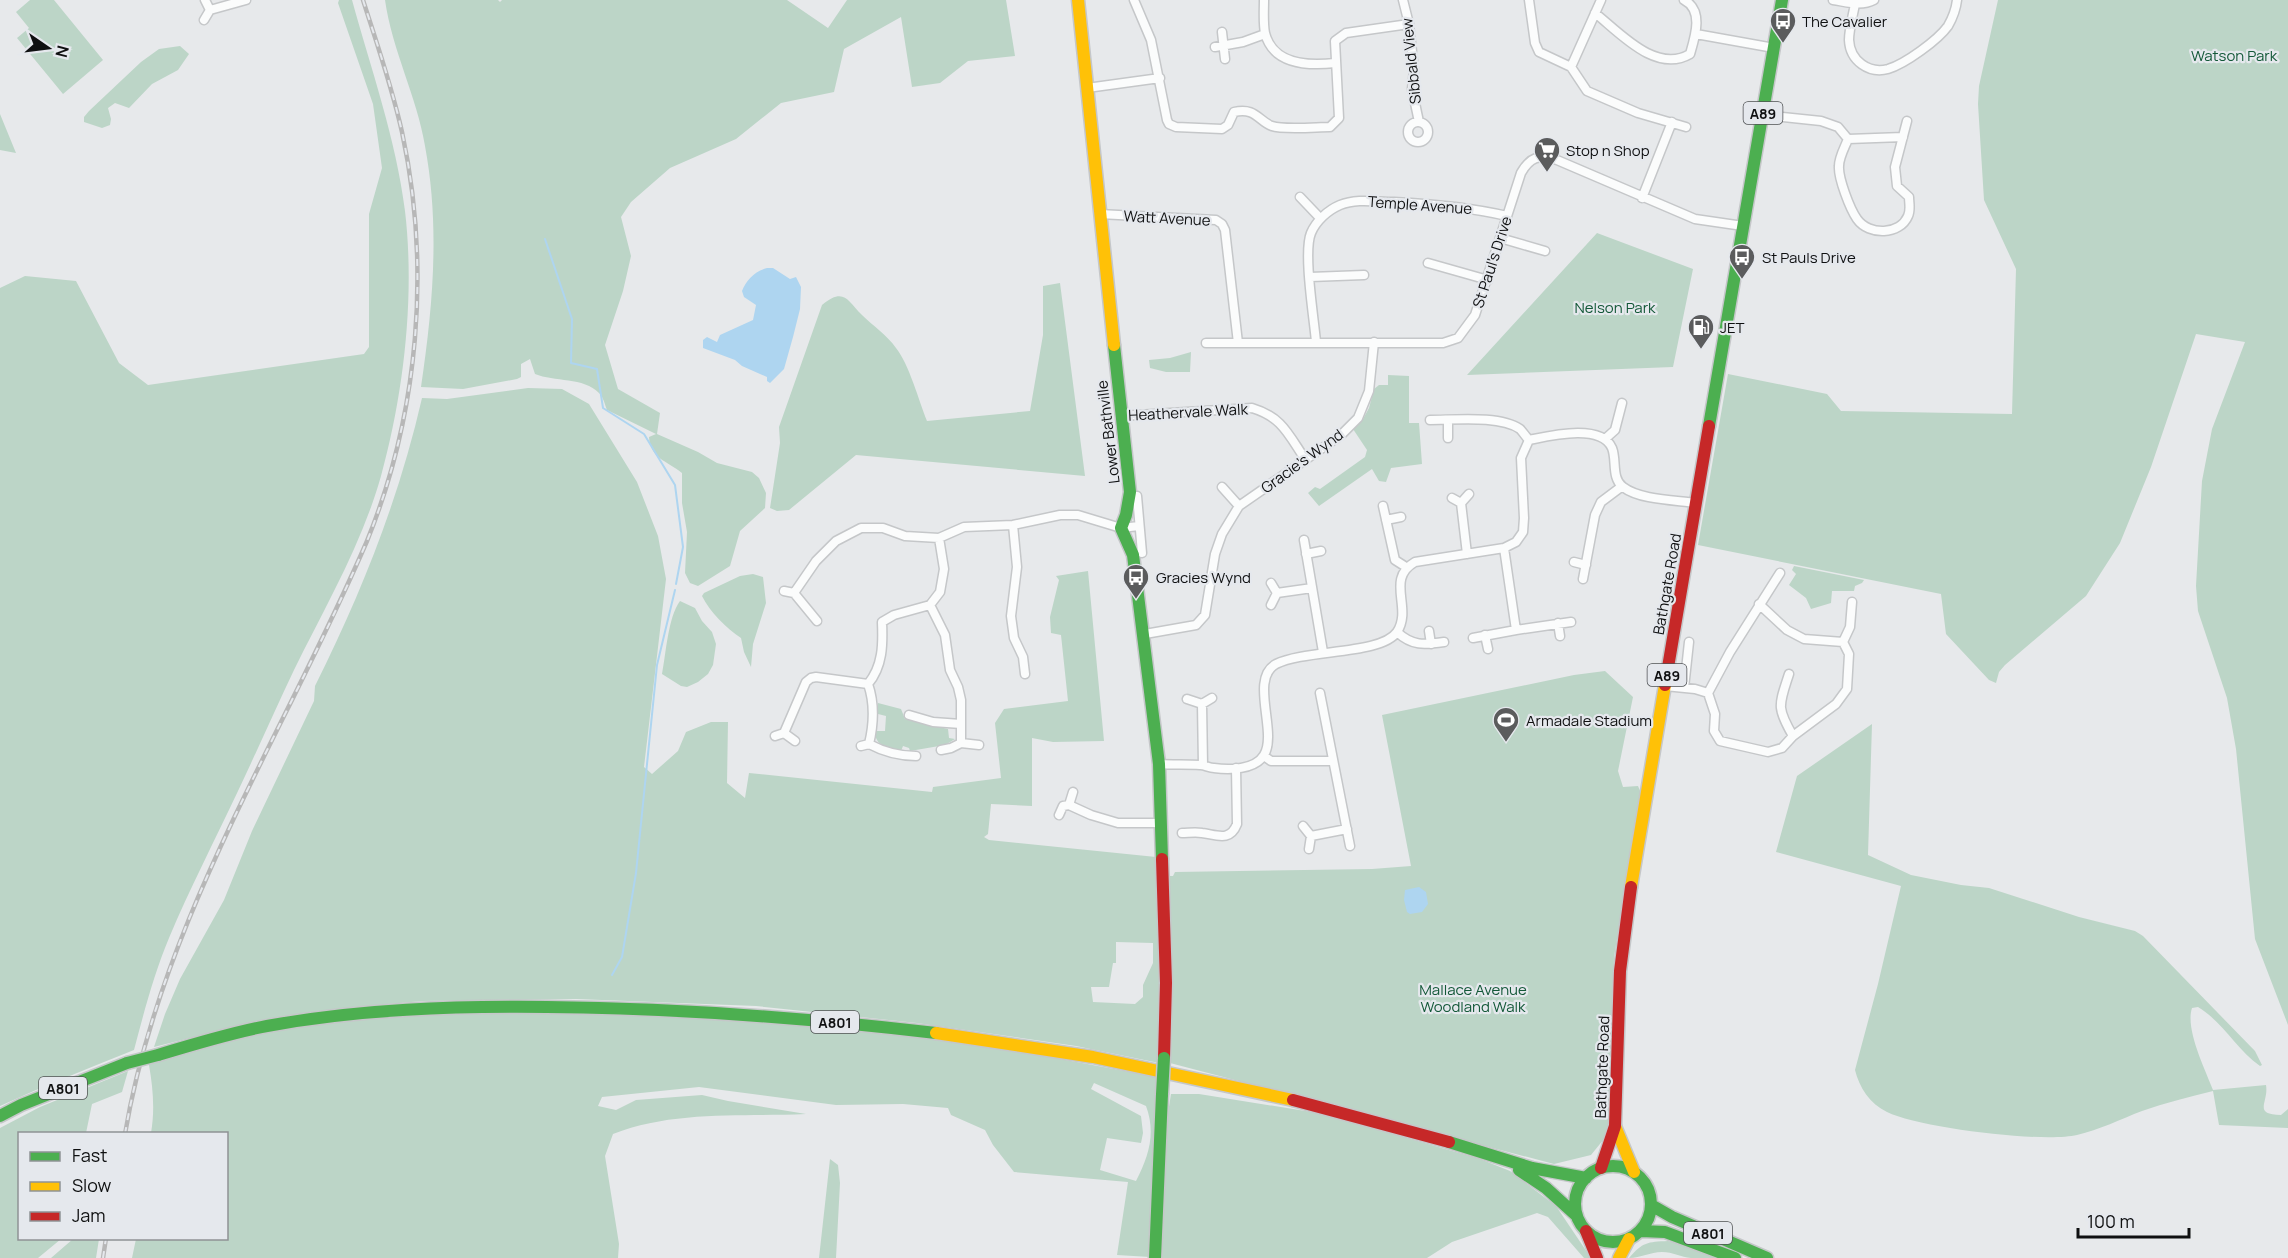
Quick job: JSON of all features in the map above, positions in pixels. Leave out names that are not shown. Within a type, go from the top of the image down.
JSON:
[{"type":"main road","name":"Lower Bathville","points":[[1078,0],[1120,416],[1130,492],[1121,528]]},
{"type":"main road","name":"A89","points":[[1743,226],[1782,0]]},
{"type":"main road","name":"Bathgate Road","points":[[1601,1168],[1615,1126],[1620,970],[1631,885],[1743,226]]},
{"type":"main road","points":[[1121,528],[1133,555],[1145,634],[1159,764],[1166,983],[1155,1258]]},
{"type":"main road","name":"A801","points":[[0,1116],[21,1105],[128,1063],[204,1041],[282,1023],[431,1007],[605,1007],[730,1013],[854,1023],[971,1037],[1064,1052],[1304,1102],[1376,1121],[1547,1174],[1586,1178]]},
{"type":"main road","name":"Bathgate Road","points":[[1615,1126],[1634,1172]]},
{"type":"main road","name":"A801","points":[[1502,1159],[1546,1188],[1577,1216]]},
{"type":"main road","points":[[1597,1258],[1577,1216],[1576,1195],[1586,1178],[1601,1168],[1615,1166],[1634,1172]]},
{"type":"main road","name":"A89","points":[[1634,1172],[1642,1179],[1648,1190],[1651,1205]]},
{"type":"main road","points":[[1586,1231],[1605,1241],[1616,1242],[1629,1239],[1641,1231],[1648,1218],[1651,1205]]},
{"type":"main road","name":"A801","points":[[1651,1205],[1672,1217],[1767,1258]]},
{"type":"main road","name":"A801","points":[[1641,1231],[1665,1232],[1735,1258]]},
{"type":"main road","points":[[1619,1258],[1629,1239]]},
{"type":"street","points":[[205,0],[210,10]]},
{"type":"street","points":[[204,20],[210,10],[246,0]]},
{"type":"street","points":[[1134,0],[1151,40],[1167,120],[1173,126],[1222,129],[1228,125],[1234,112],[1240,111],[1256,114],[1272,126],[1330,127],[1339,118],[1335,41],[1346,33],[1409,24]]},
{"type":"street","points":[[1264,0],[1265,34],[1275,51],[1289,61],[1313,65],[1335,63]]},
{"type":"street","name":"Sibbald View","points":[[1404,0],[1414,70],[1412,90],[1419,122]]},
{"type":"street","points":[[1529,0],[1535,43],[1539,52],[1571,67],[1587,91],[1638,112],[1686,127]]},
{"type":"street","points":[[1571,67],[1600,0]]},
{"type":"street","points":[[1595,13],[1642,50],[1662,59],[1679,60],[1690,54],[1696,34],[1697,17],[1690,3],[1684,0]]},
{"type":"street","points":[[1833,0],[1855,4],[1874,0]]},
{"type":"street","points":[[1855,4],[1849,41],[1853,54],[1864,67],[1877,70],[1889,68],[1928,46],[1948,25],[1957,0]]},
{"type":"street","points":[[1222,32],[1220,46],[1225,59]]},
{"type":"street","points":[[1220,46],[1243,42],[1265,34]]},
{"type":"street","points":[[1696,34],[1774,48]]},
{"type":"street","points":[[1087,88],[1160,78]]},
{"type":"street","points":[[1763,115],[1821,121],[1838,127],[1848,139]]},
{"type":"street","points":[[1848,139],[1839,164],[1841,181],[1857,220],[1869,229],[1887,232],[1902,226],[1910,213],[1909,197],[1897,186],[1895,167],[1907,121]]},
{"type":"street","points":[[1642,198],[1672,122]]},
{"type":"street","points":[[1848,139],[1902,137]]},
{"type":"street","name":"St Paul's Drive","points":[[1206,343],[1443,343],[1458,338],[1475,315],[1521,173],[1528,162],[1539,157],[1557,160],[1695,219],[1743,226]]},
{"type":"street","points":[[1300,197],[1320,218],[1310,234],[1308,256],[1317,342]]},
{"type":"street","name":"Temple Avenue","points":[[1320,218],[1339,205],[1357,201],[1444,205],[1507,216]]},
{"type":"street","name":"Watt Avenue","points":[[1099,214],[1216,220],[1222,224],[1225,230],[1238,343]]},
{"type":"street","points":[[1500,238],[1545,251]]},
{"type":"street","points":[[1428,262],[1488,280]]},
{"type":"street","points":[[1310,277],[1365,275]]},
{"type":"street","name":"Gracie's Wynd","points":[[1145,634],[1196,625],[1205,615],[1215,554],[1229,520],[1239,506],[1341,435],[1358,418],[1369,391],[1374,342]]},
{"type":"street","points":[[1605,439],[1615,430],[1622,404]]},
{"type":"street","name":"Heathervale Walk","points":[[1120,416],[1252,408],[1269,413],[1282,425],[1305,459]]},
{"type":"street","points":[[1430,420],[1506,423],[1520,430],[1529,440]]},
{"type":"street","points":[[1448,420],[1448,438]]},
{"type":"street","points":[[1529,440],[1550,435],[1589,433],[1605,439],[1612,448],[1615,474],[1621,487],[1639,495],[1696,503]]},
{"type":"street","points":[[1159,764],[1203,765],[1212,768],[1253,765],[1264,756],[1269,740],[1264,691],[1273,666],[1323,652],[1377,646],[1397,632],[1403,619],[1400,582],[1406,567],[1415,562],[1504,548],[1516,542],[1523,532],[1521,458],[1529,440]]},
{"type":"street","points":[[1222,487],[1239,506]]},
{"type":"street","points":[[1583,579],[1595,516],[1601,502],[1621,487]]},
{"type":"street","points":[[1467,554],[1461,503],[1469,494]]},
{"type":"street","points":[[1137,496],[1142,553]]},
{"type":"street","points":[[1452,498],[1461,503]]},
{"type":"street","points":[[1383,506],[1395,560],[1406,567]]},
{"type":"street","points":[[794,593],[816,561],[836,541],[861,528],[883,528],[905,536],[939,538],[964,527],[1013,525],[1060,515],[1077,515],[1121,528],[1139,526]]},
{"type":"street","points":[[1386,520],[1401,517]]},
{"type":"street","points":[[1013,525],[1017,567],[1011,616],[1014,638],[1023,657],[1025,674]]},
{"type":"street","points":[[867,684],[874,677],[883,647],[882,622],[894,615],[930,605],[940,592],[944,569],[939,538]]},
{"type":"street","points":[[1304,540],[1323,652]]},
{"type":"street","points":[[1504,548],[1516,630]]},
{"type":"street","points":[[1306,554],[1321,551]]},
{"type":"street","points":[[1574,562],[1586,564]]},
{"type":"street","points":[[1780,573],[1759,604],[1708,693],[1715,714],[1714,731],[1720,741],[1768,752],[1782,748],[1793,736],[1836,704],[1847,689],[1849,654],[1843,642]]},
{"type":"street","points":[[1271,583],[1277,593]]},
{"type":"street","points":[[1277,593],[1312,588]]},
{"type":"street","points":[[784,591],[794,593],[817,621]]},
{"type":"street","points":[[1271,605],[1277,593]]},
{"type":"street","points":[[1843,642],[1850,627],[1852,602]]},
{"type":"street","points":[[1759,604],[1787,630],[1804,639],[1843,642]]},
{"type":"street","points":[[930,605],[945,635],[950,670],[960,693],[961,743]]},
{"type":"street","points":[[1473,638],[1571,622]]},
{"type":"street","points":[[1558,624],[1560,636]]},
{"type":"street","points":[[1429,631],[1431,644]]},
{"type":"street","points":[[1397,632],[1406,640],[1417,645],[1444,642]]},
{"type":"street","points":[[1485,635],[1488,649]]},
{"type":"street","points":[[1684,688],[1689,642]]},
{"type":"street","points":[[1789,674],[1779,705],[1782,718],[1793,736]]},
{"type":"street","points":[[784,733],[806,682],[811,678],[867,684]]},
{"type":"street","points":[[867,684],[873,698],[873,706],[865,745],[902,756],[916,756]]},
{"type":"street","points":[[1665,686],[1708,693]]},
{"type":"street","points":[[1320,693],[1350,846]]},
{"type":"street","points":[[1187,699],[1202,704],[1212,698]]},
{"type":"street","points":[[1202,704],[1203,765]]},
{"type":"street","points":[[909,715],[933,722],[961,723]]},
{"type":"street","points":[[775,735],[784,733],[795,741]]},
{"type":"street","points":[[941,750],[961,743],[979,745]]},
{"type":"street","points":[[1264,756],[1271,761],[1334,761]]},
{"type":"street","points":[[1182,833],[1227,836],[1234,831],[1237,824],[1236,768]]},
{"type":"street","points":[[1069,805],[1073,792]]},
{"type":"street","points":[[1059,815],[1063,806],[1069,805],[1091,815],[1118,823],[1161,823]]},
{"type":"street","points":[[1303,826],[1311,836],[1309,849]]},
{"type":"street","points":[[1311,836],[1347,829]]},
{"type":"green space","points":[[30,0],[54,0],[103,60],[63,94],[17,38],[29,28],[16,12]]},
{"type":"green space","points":[[339,0],[352,0],[382,104],[396,157],[408,243],[409,277],[405,344],[396,412],[381,476],[353,551],[294,670],[169,938],[154,979],[134,1050],[0,1106],[0,288],[25,276],[76,281],[119,363],[148,385],[364,354],[369,347],[369,214],[382,168],[373,104],[338,3]]},
{"type":"green space","points":[[385,0],[498,0],[500,2],[502,0],[787,0],[828,28],[847,0],[1006,0],[1015,56],[968,61],[940,83],[912,87],[901,17],[844,49],[834,92],[781,103],[736,139],[670,168],[631,202],[621,217],[631,256],[623,291],[605,345],[618,389],[660,413],[657,434],[717,463],[752,472],[759,478],[766,493],[765,508],[740,531],[730,566],[698,586],[690,583],[685,573],[687,532],[682,503],[682,473],[652,450],[649,437],[656,434],[607,410],[602,396],[593,388],[577,382],[535,374],[530,359],[521,364],[521,377],[517,379],[463,389],[421,387],[429,327],[433,266],[430,176],[421,128],[393,37]]},
{"type":"green space","name":"Watson Park","points":[[1998,0],[2288,0],[2288,1025],[2255,939],[2236,749],[2227,698],[2198,611],[2196,586],[2202,481],[2212,429],[2245,342],[2196,334],[2151,467],[2120,543],[2086,596],[2005,665],[1999,672],[1996,683],[1989,680],[1946,634],[1941,594],[1698,545],[1728,374],[1827,394],[1841,411],[2012,414],[2016,269],[1984,200],[1978,104],[1979,86]]},
{"type":"green space","points":[[180,46],[189,54],[178,70],[152,84],[129,108],[115,103],[108,108],[110,125],[102,128],[84,122],[84,117],[89,111],[141,62],[159,49]]},
{"type":"green space","points":[[0,114],[16,153],[0,150]]},
{"type":"green space","name":"Nelson Park","points":[[1597,233],[1693,269],[1673,367],[1467,375]]},
{"type":"green space","points":[[1060,283],[1085,476],[856,455],[789,510],[777,511],[770,508],[780,443],[779,427],[822,305],[840,296],[849,300],[888,339],[905,363],[927,421],[1030,411],[1043,335],[1043,286]]},
{"type":"green space","points":[[1191,352],[1190,372],[1166,372],[1150,368],[1149,360],[1170,358]]},
{"type":"green space","points":[[1388,375],[1409,376],[1409,423],[1419,423],[1422,464],[1391,468],[1386,482],[1379,481],[1372,469],[1319,506],[1308,493],[1315,487],[1320,489],[1365,457],[1367,450],[1353,429],[1363,419],[1369,408],[1374,389],[1379,385],[1388,385]]},
{"type":"green space","points":[[528,388],[562,389],[589,404],[637,482],[658,536],[666,579],[644,767],[652,774],[678,751],[686,732],[711,722],[728,722],[727,783],[745,798],[749,773],[932,792],[933,787],[1001,778],[995,723],[1004,709],[1068,701],[1061,635],[1051,633],[1050,617],[1059,580],[1056,576],[1088,571],[1104,741],[1053,742],[1032,738],[1032,806],[991,804],[988,834],[984,837],[989,840],[1156,857],[1159,1063],[1076,1046],[917,1023],[756,1006],[576,999],[423,1001],[353,1007],[246,1024],[154,1047],[180,979],[224,900],[252,831],[314,701],[315,686],[363,581],[390,509],[413,436],[422,398],[447,399]],"holes":[[[1116,942],[1153,943],[1153,963],[1143,985],[1143,997],[1135,1004],[1093,1002],[1091,987],[1109,987],[1113,963],[1116,963]]]},
{"type":"green space","points":[[1794,566],[1864,580],[1855,586],[1854,591],[1832,591],[1831,603],[1811,609],[1806,598],[1789,585],[1796,574],[1792,570]]},
{"type":"green space","points":[[753,574],[763,577],[766,603],[753,644],[751,667],[741,638],[719,619],[702,596],[740,576]]},
{"type":"green space","points":[[680,601],[695,608],[702,621],[712,632],[716,644],[713,665],[708,674],[687,687],[681,686],[662,674],[670,626]]},
{"type":"green space","name":"Mallace Avenue Woodland Walk","points":[[1605,671],[1633,697],[1618,771],[1623,787],[1638,786],[1641,793],[1614,957],[1608,1134],[1591,1155],[1554,1164],[1170,1063],[1162,876],[1173,876],[1175,872],[1372,869],[1411,866],[1382,715],[1574,675]]},
{"type":"green space","points":[[878,703],[901,709],[905,719],[948,729],[949,738],[955,739],[945,745],[910,751],[909,748],[903,746],[901,751],[883,746],[877,740],[875,731],[885,731],[886,716],[878,714]]},
{"type":"green space","points":[[1872,724],[1868,855],[1911,875],[1989,888],[2079,917],[2135,931],[2143,936],[2255,1051],[2262,1065],[2260,1066],[2251,1059],[2207,1013],[2198,1007],[2192,1008],[2193,1038],[2213,1090],[2266,1085],[2264,1110],[2281,1115],[2288,1109],[2288,1128],[2219,1125],[2213,1091],[2151,1108],[2085,1133],[2060,1137],[1981,1132],[1925,1123],[1887,1112],[1870,1100],[1859,1083],[1855,1070],[1901,886],[1776,852],[1797,776]]},
{"type":"green space","points":[[508,1011],[689,1016],[863,1030],[1001,1048],[1157,1077],[1150,1257],[1117,1255],[1128,1182],[1014,1172],[993,1145],[985,1130],[951,1115],[948,1108],[903,1104],[836,1105],[699,1087],[602,1097],[598,1106],[616,1110],[636,1100],[702,1095],[806,1114],[684,1118],[636,1126],[613,1134],[605,1156],[619,1244],[618,1258],[132,1258],[136,1240],[228,1240],[228,1132],[151,1132],[153,1099],[149,1065],[153,1061],[233,1039],[287,1029],[342,1021]],"holes":[[[1094,1083],[1146,1106],[1149,1116],[1150,1144],[1136,1181],[1100,1170],[1107,1138],[1141,1143],[1143,1133],[1141,1116],[1091,1089]]]},
{"type":"green space","points":[[128,1071],[122,1092],[92,1104],[86,1132],[18,1132],[18,1240],[60,1240],[38,1258],[0,1258],[0,1128],[40,1107]]},
{"type":"green space","points":[[1171,1094],[1199,1094],[1324,1114],[1480,1159],[1510,1171],[1556,1206],[1591,1258],[1584,1258],[1548,1217],[1537,1213],[1452,1242],[1427,1258],[1162,1258],[1168,1113]]},
{"type":"green space","points":[[830,1159],[838,1165],[840,1183],[836,1258],[819,1258]]},
{"type":"green space","points":[[72,1240],[99,1240],[96,1258],[51,1258]]},
{"type":"green space","points":[[1668,1241],[1690,1246],[1721,1258],[1691,1258],[1662,1252],[1629,1258],[1646,1244]]},
{"type":"water","points":[[767,268],[773,268],[790,279],[796,277],[801,287],[800,309],[784,369],[770,383],[767,377],[742,366],[735,360],[703,348],[703,340],[707,337],[717,342],[720,335],[753,320],[756,305],[744,297],[742,291],[752,276]]},
{"type":"water","points":[[1419,887],[1426,892],[1428,904],[1422,912],[1410,914],[1407,912],[1404,900],[1405,890]]},
{"type":"waterway","points":[[545,239],[572,319],[571,363],[597,369],[603,408],[644,434],[675,485],[683,547],[676,584]]},
{"type":"waterway","points":[[612,975],[622,957],[636,873],[657,665],[675,590]]},
{"type":"railway","points":[[125,1132],[142,1055],[166,979],[195,904],[228,831],[367,541],[385,492],[409,391],[415,339],[417,287],[416,234],[411,183],[402,132],[389,82],[363,0]]},
{"type":"railway","points":[[103,1258],[106,1240]]},
{"type":"traffic: fast","points":[[1709,426],[1782,0]]},
{"type":"traffic: fast","points":[[1114,345],[1130,492],[1121,528],[1133,555],[1159,764],[1162,859]]},
{"type":"traffic: fast","points":[[158,1055],[239,1032],[302,1020],[372,1012],[477,1007],[693,1012],[791,1018],[936,1033]]},
{"type":"traffic: fast","points":[[127,1063],[158,1055]]},
{"type":"traffic: fast","points":[[1162,1094],[1164,1058]]},
{"type":"traffic: fast","points":[[0,1116],[21,1105],[127,1063]]},
{"type":"traffic: fast","points":[[1155,1258],[1162,1094]]},
{"type":"traffic: fast","points":[[1449,1142],[1532,1168],[1586,1178]]},
{"type":"traffic: fast","points":[[1613,1166],[1627,1169],[1640,1177],[1648,1190],[1651,1204],[1648,1218],[1640,1231],[1627,1239],[1613,1242],[1599,1239],[1586,1231],[1578,1218],[1575,1204],[1578,1190],[1586,1177],[1599,1169],[1613,1166]]},
{"type":"traffic: fast","points":[[1519,1170],[1546,1188],[1577,1216]]},
{"type":"traffic: fast","points":[[1651,1205],[1672,1217],[1767,1258]]},
{"type":"traffic: fast","points":[[1641,1231],[1665,1232],[1735,1258]]},
{"type":"traffic: slow","points":[[1078,0],[1114,345]]},
{"type":"traffic: slow","points":[[1631,887],[1665,685]]},
{"type":"traffic: slow","points":[[936,1033],[1093,1057],[1293,1100]]},
{"type":"traffic: slow","points":[[1615,1126],[1634,1172]]},
{"type":"traffic: slow","points":[[1619,1258],[1629,1239]]},
{"type":"traffic: jam","points":[[1665,685],[1709,426]]},
{"type":"traffic: jam","points":[[1162,859],[1166,983],[1164,1058]]},
{"type":"traffic: jam","points":[[1601,1168],[1615,1126],[1620,971],[1631,887]]},
{"type":"traffic: jam","points":[[1293,1100],[1449,1142]]},
{"type":"traffic: jam","points":[[1586,1231],[1597,1258]]},
{"type":"place","name":"The Cavalier","points":[[1783,44]]},
{"type":"place","name":"Stop n Shop","points":[[1547,173]]},
{"type":"place","name":"St Pauls Drive","points":[[1742,280]]},
{"type":"place","name":"JET","points":[[1701,350]]},
{"type":"place","name":"Gracies Wynd","points":[[1136,600]]},
{"type":"place","name":"Armadale Stadium","points":[[1506,743]]}]
